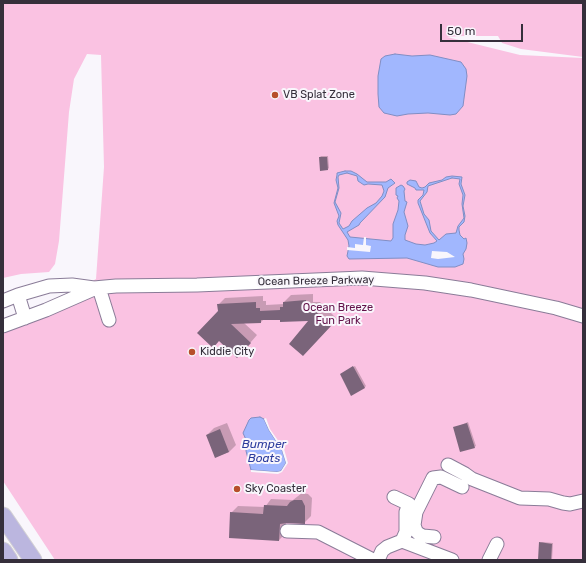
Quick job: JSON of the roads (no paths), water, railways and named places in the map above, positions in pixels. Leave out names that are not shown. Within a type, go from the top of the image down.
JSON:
[{"type":"main road","points":[[3,516],[33,560]]},
{"type":"main road","points":[[3,551],[9,560]]},
{"type":"street","name":"Ocean Breeze Parkway","points":[[3,301],[49,286],[72,285],[97,288],[116,286],[197,285],[362,278],[425,283],[472,290],[556,308],[583,316]]},
{"type":"street","name":"Ocean Breeze Parkway","points":[[3,326],[46,310],[97,288]]},
{"type":"street","points":[[97,288],[109,320]]},
{"type":"street","points":[[18,295],[25,318]]},
{"type":"street","points":[[448,466],[472,479],[520,498],[549,499],[570,504],[583,501]]},
{"type":"street","points":[[434,537],[423,536],[417,532],[414,525],[416,512],[433,478],[441,477],[462,487]]},
{"type":"street","points":[[394,497],[409,504],[406,512],[406,543]]},
{"type":"street","points":[[287,531],[318,532],[373,560]]},
{"type":"street","points":[[406,543],[417,532]]},
{"type":"street","points":[[378,560],[382,551],[387,547],[406,543],[452,560]]},
{"type":"street","points":[[489,560],[497,544]]},
{"type":"water","points":[[395,54],[412,56],[430,55],[461,62],[466,69],[467,76],[463,106],[456,114],[450,115],[428,113],[397,116],[384,113],[379,107],[378,94],[378,76],[381,59],[385,56]]},
{"type":"water","points":[[351,171],[367,182],[386,182],[391,179],[395,183],[388,188],[385,197],[359,225],[347,232],[350,237],[391,241],[393,238],[393,224],[398,210],[399,201],[397,198],[398,196],[396,195],[396,188],[401,185],[405,189],[405,201],[407,202],[404,212],[408,226],[405,240],[416,244],[425,245],[437,241],[430,233],[418,203],[418,200],[423,195],[424,190],[416,190],[407,184],[407,182],[410,180],[416,181],[419,187],[422,188],[429,183],[442,180],[446,177],[462,177],[461,184],[465,195],[463,206],[465,216],[464,222],[459,227],[459,230],[460,235],[464,239],[466,238],[467,243],[463,254],[463,264],[455,267],[438,267],[407,258],[349,259],[347,256],[349,246],[348,240],[338,225],[337,221],[339,216],[334,203],[338,188],[336,180],[337,173]],"holes":[[[347,173],[357,176],[358,181],[364,185],[382,185],[384,191],[376,203],[367,208],[352,221],[349,226],[343,229],[339,223],[341,213],[335,202],[339,188],[338,177],[339,175]],[[452,178],[460,179],[459,184],[463,195],[462,204],[464,218],[458,226],[456,233],[446,234],[439,240],[431,231],[429,220],[424,214],[420,201],[427,192],[428,186]]]},
{"type":"water","name":"Bumper Boats","points":[[260,417],[264,419],[282,450],[286,463],[281,471],[251,470],[246,451],[247,442],[243,433],[251,418]]},
{"type":"place","name":"VB Splat Zone","points":[[275,95]]},
{"type":"place","name":"Kiddie City","points":[[192,352]]},
{"type":"place","name":"Sky Coaster","points":[[237,489]]},
{"type":"park label","name":"Ocean Breeze Fun Park","points":[[338,314]]}]
